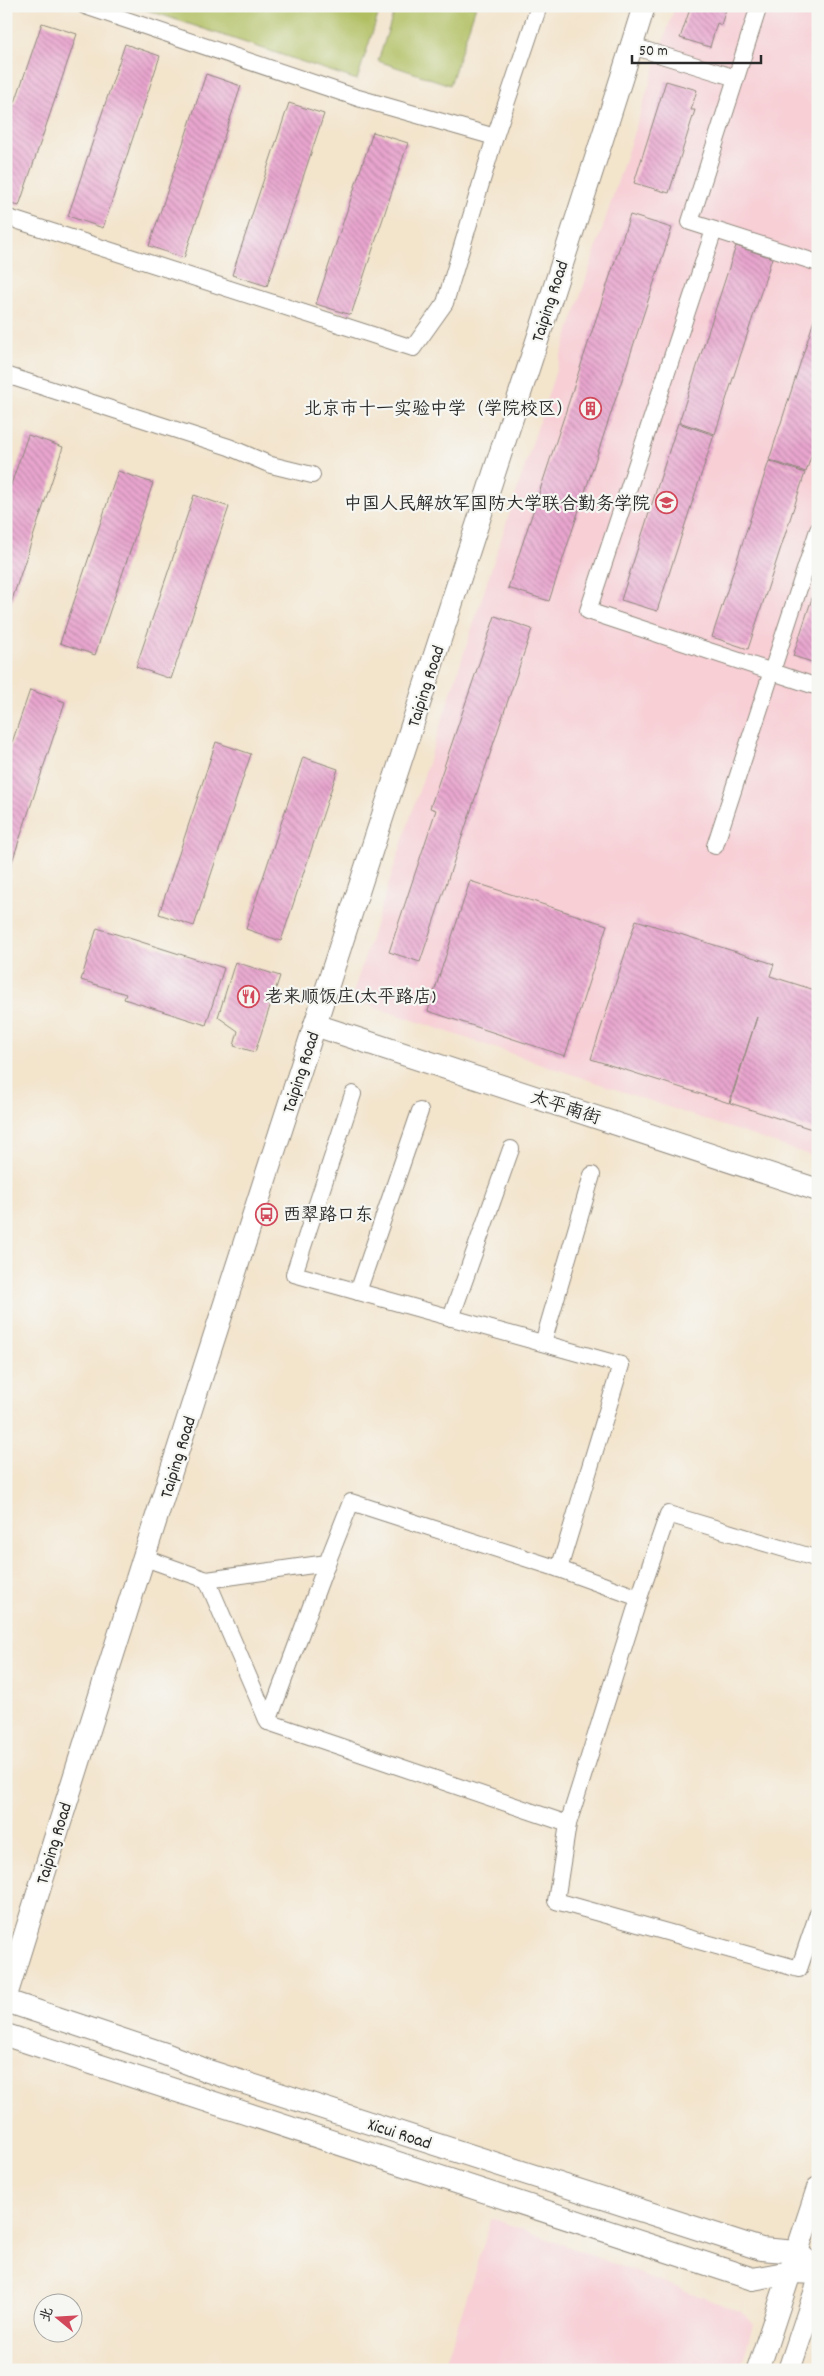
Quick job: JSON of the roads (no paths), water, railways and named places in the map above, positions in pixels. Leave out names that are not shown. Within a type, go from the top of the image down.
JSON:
[{"type":"street","points":[[85,6],[358,98],[495,137]]},
{"type":"street","points":[[6,217],[413,348],[445,303],[495,137],[539,6]]},
{"type":"street","name":"Taiping Road","points":[[6,1996],[92,1718],[644,6]]},
{"type":"street","points":[[759,6],[690,222],[818,263]]},
{"type":"street","points":[[632,46],[736,78]]},
{"type":"street","points":[[714,230],[588,612],[818,687]]},
{"type":"street","points":[[6,375],[228,447],[271,465],[312,475]]},
{"type":"street","points":[[715,846],[818,530]]},
{"type":"street","name":"太平南街","points":[[315,1025],[818,1190]]},
{"type":"street","points":[[354,1094],[294,1274],[621,1365],[559,1569]]},
{"type":"street","points":[[358,1292],[420,1111]]},
{"type":"street","points":[[451,1318],[511,1149]]},
{"type":"street","points":[[543,1343],[592,1175]]},
{"type":"street","points":[[268,1722],[351,1502],[559,1569],[639,1598]]},
{"type":"street","points":[[818,1559],[668,1514],[639,1598],[568,1824],[556,1901],[799,1969],[818,1913]]},
{"type":"street","points":[[145,1558],[207,1580],[327,1563]]},
{"type":"street","points":[[207,1580],[268,1722],[568,1824]]},
{"type":"street","name":"Xicui Road","points":[[6,2001],[165,2054],[208,2071],[761,2249],[793,2262]]},
{"type":"street","name":"Xicui Road","points":[[6,2035],[753,2280],[793,2262]]},
{"type":"street","points":[[758,2370],[818,2188]]},
{"type":"street","points":[[793,2262],[818,2272]]},
{"type":"street","points":[[789,2370],[818,2284]]},
{"type":"place","name":"北京市十一实验中学（学院校区）","points":[[590,408]]},
{"type":"place","name":"中国人民解放军国防大学联合勤务学院","points":[[666,503]]},
{"type":"place","name":"老来顺饭庄(太平路店)","points":[[249,996]]},
{"type":"place","name":"西翠路口东","points":[[267,1214]]}]
